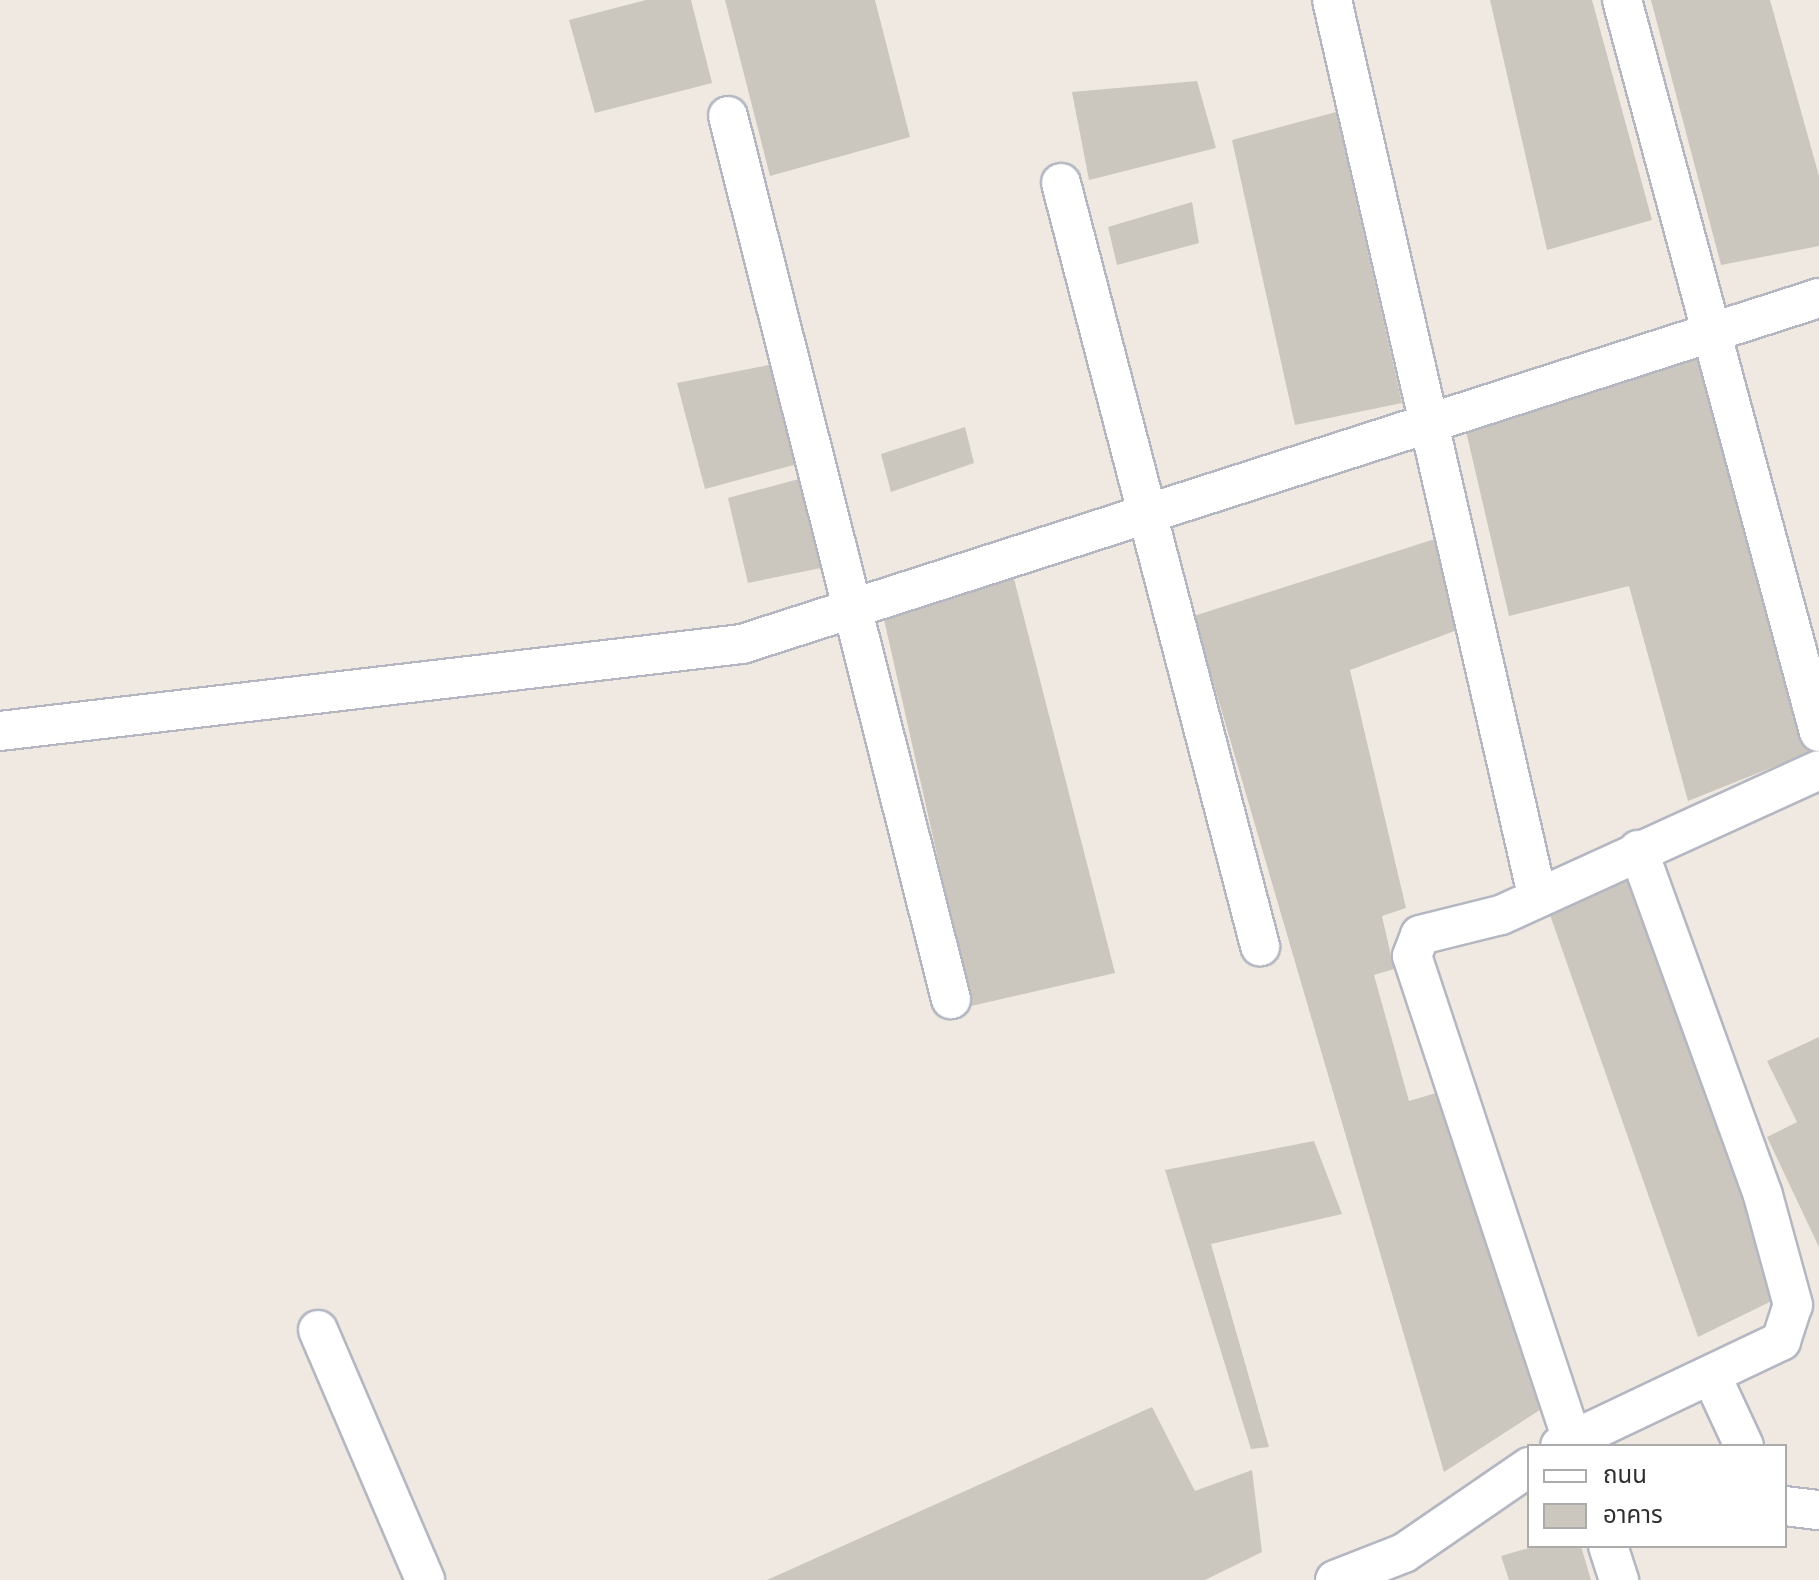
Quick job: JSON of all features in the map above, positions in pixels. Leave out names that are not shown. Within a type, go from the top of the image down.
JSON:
[{"type":"street","points":[[1332,0],[1537,895]]},
{"type":"street","points":[[1622,0],[1819,732]]},
{"type":"street","points":[[728,116],[951,999]]},
{"type":"street","points":[[1061,183],[1260,946]]},
{"type":"street","points":[[0,731],[742,644],[1819,298]]},
{"type":"street","points":[[1638,850],[1790,1279],[1793,1305],[1781,1341],[1712,1377],[1569,1443],[1412,956],[1420,935],[1501,915],[1537,895],[1638,850],[1819,770]]},
{"type":"street","points":[[318,1330],[425,1580]]},
{"type":"street","points":[[1712,1377],[1743,1444]]},
{"type":"street","points":[[1335,1580],[1404,1553],[1527,1468]]},
{"type":"street","points":[[1787,1506],[1819,1510]]},
{"type":"street","points":[[1609,1548],[1619,1580]]},
{"type":"building","points":[[646,0],[691,0],[712,83],[595,113],[569,20]]},
{"type":"building","points":[[725,0],[875,0],[910,137],[770,176]]},
{"type":"building","points":[[1490,0],[1592,0],[1652,220],[1547,250]]},
{"type":"building","points":[[1651,0],[1770,0],[1819,176],[1819,246],[1721,265]]},
{"type":"building","points":[[1197,81],[1216,148],[1089,180],[1072,92]]},
{"type":"building","points":[[1336,112],[1402,403],[1295,425],[1232,140]]},
{"type":"building","points":[[1192,202],[1199,243],[1117,265],[1108,227]]},
{"type":"building","points":[[1701,355],[1811,752],[1688,801],[1629,586],[1509,616],[1465,427]]},
{"type":"building","points":[[779,363],[805,462],[705,489],[677,383]]},
{"type":"building","points":[[965,427],[974,463],[891,492],[881,454]]},
{"type":"building","points":[[799,479],[821,568],[748,583],[728,498]]},
{"type":"building","points":[[1438,538],[1460,629],[1350,670],[1406,908],[1382,916],[1394,969],[1374,975],[1409,1101],[1446,1090],[1546,1406],[1444,1472],[1194,616]]},
{"type":"building","points":[[1012,571],[1115,973],[971,1006],[883,615]]},
{"type":"building","points":[[1628,877],[1784,1295],[1698,1337],[1549,912]]},
{"type":"building","points":[[1819,1037],[1819,1247],[1767,1137],[1797,1122],[1767,1061]]},
{"type":"building","points":[[1314,1141],[1342,1214],[1211,1244],[1269,1447],[1251,1449],[1165,1170]]},
{"type":"building","points":[[1152,1407],[1195,1491],[1252,1470],[1262,1552],[1205,1580],[767,1580]]},
{"type":"building","points":[[1529,1548],[1582,1548],[1591,1580],[1509,1580],[1501,1556]]}]
